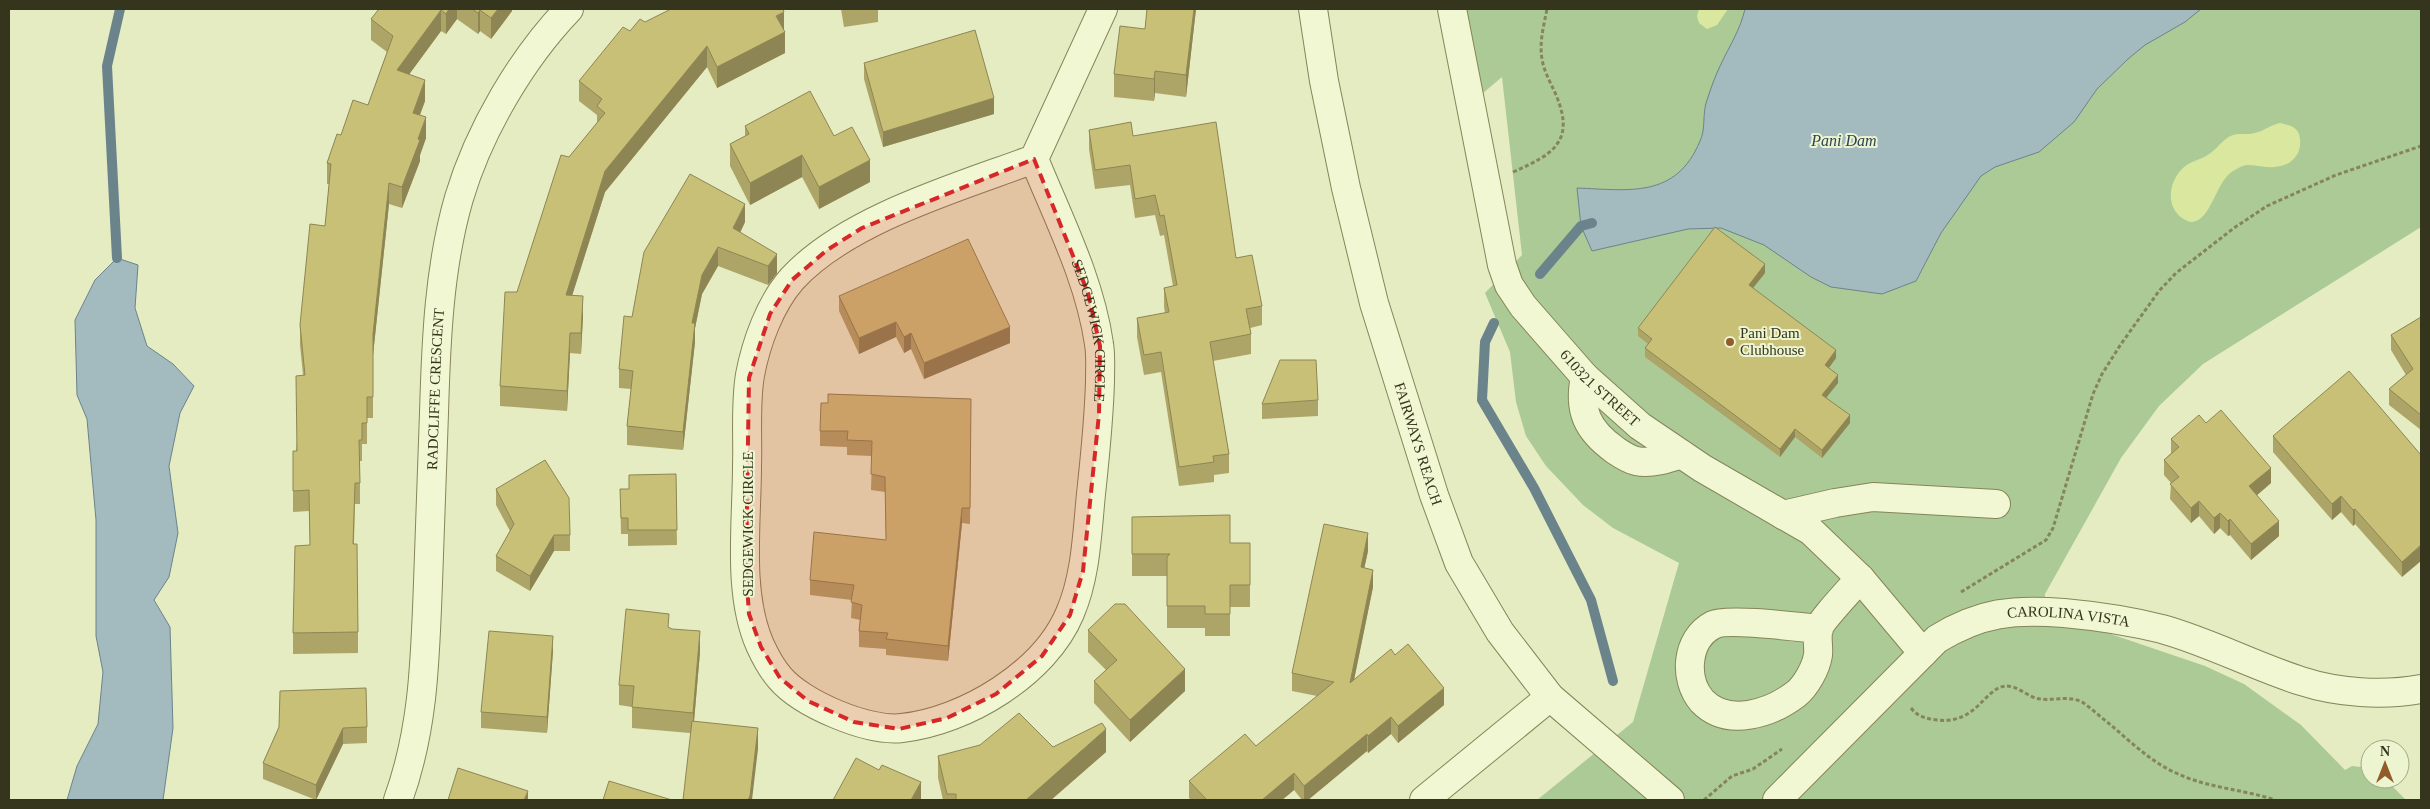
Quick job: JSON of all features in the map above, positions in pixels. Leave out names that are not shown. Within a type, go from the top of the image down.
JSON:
[{"type":"street","name":"RADCLIFFE CRESCENT","points":[[398,800],[420,720],[426,654],[436,363],[446,260],[460,198],[486,130],[518,74],[569,9]]},
{"type":"street","points":[[1034,159],[1103,9]]},
{"type":"street","name":"FAIRWAYS REACH","points":[[1313,9],[1324,81],[1346,188],[1374,302],[1434,495],[1459,563],[1500,632],[1550,698],[1670,800]]},
{"type":"street","name":"610321 STREET","points":[[1452,9],[1502,265],[1509,285],[1523,306],[1585,377],[1640,426],[1702,468],[1811,531],[1860,578],[1923,653]]},
{"type":"street","name":"SEDGEWICK CIRCLE","points":[[1034,159],[1088,292],[1100,346],[1099,414],[1083,571],[1070,615],[1042,656],[996,694],[947,718],[900,729],[854,722],[808,701],[780,678],[761,647],[749,614],[746,570],[749,378],[757,346],[770,314],[792,280],[827,250],[862,228],[918,203],[1034,159]]},
{"type":"street","points":[[1585,377],[1581,395],[1584,413],[1597,435],[1604,442],[1634,460],[1656,461],[1681,454]]},
{"type":"street","points":[[1783,515],[1835,503],[1873,497],[1996,504]]},
{"type":"street","points":[[1819,628],[1736,621],[1714,624],[1697,638],[1690,656],[1692,683],[1702,701],[1719,712],[1750,716],[1774,708],[1798,693],[1808,680],[1818,657],[1819,628],[1860,578]]},
{"type":"street","name":"CAROLINA VISTA","points":[[1777,800],[1937,638],[1962,624],[1981,617],[2038,611],[2104,616],[2163,630],[2302,682],[2357,692],[2404,692],[2421,689]]},
{"type":"street","points":[[1424,800],[1550,698]]},
{"type":"path","points":[[1486,183],[1543,159],[1556,149],[1560,139],[1562,110],[1542,58],[1542,43],[1547,9]]},
{"type":"path","points":[[2037,547],[2046,540],[2053,528],[2093,394],[2102,374],[2137,319],[2176,272],[2250,216],[2267,206],[2336,175],[2421,146]]},
{"type":"path","points":[[1891,684],[1918,715],[1926,719],[1949,721],[1968,715],[1981,705],[1992,691],[2001,686],[2012,687],[2038,699],[2074,700],[2089,707],[2151,759],[2176,773],[2208,785],[2251,792],[2275,800]]},
{"type":"highlighted area","points":[[1034,159],[1088,293],[1100,346],[1099,414],[1083,571],[1070,615],[1042,656],[996,694],[947,718],[899,729],[854,722],[808,701],[780,678],[761,647],[749,614],[746,570],[749,378],[770,314],[792,280],[827,250],[862,228]]},
{"type":"shaded area","points":[[1466,9],[2421,9],[2421,227],[2203,364],[2159,406],[2121,458],[2045,594],[2043,626],[2087,626],[2205,666],[2244,684],[2301,725],[2345,770],[2352,766],[2360,767],[2360,789],[2395,789],[2406,800],[1537,800],[1633,722],[1679,563],[1613,528],[1583,505],[1546,466],[1526,436],[1516,402],[1510,352],[1485,293],[1522,255],[1502,77],[1483,93]]},
{"type":"sand","points":[[1699,9],[1728,9],[1717,25],[1707,29],[1699,23],[1697,16]]},
{"type":"sand","points":[[2280,123],[2294,128],[2299,134],[2300,147],[2292,161],[2274,167],[2242,166],[2227,176],[2209,208],[2199,220],[2188,221],[2177,213],[2173,207],[2171,193],[2178,173],[2183,168],[2209,154],[2230,137],[2237,134],[2255,133]]},
{"type":"water","name":"Pani Dam","points":[[1745,9],[2201,9],[2185,22],[2145,45],[2128,59],[2097,89],[2074,122],[2039,152],[1995,167],[1981,176],[1941,233],[1916,281],[1882,294],[1831,287],[1811,277],[1764,245],[1721,228],[1688,229],[1592,251],[1581,226],[1577,188],[1615,190],[1649,187],[1664,182],[1678,173],[1690,160],[1700,141],[1710,91],[1719,68],[1738,31]]},
{"type":"water","points":[[117,258],[138,265],[135,308],[147,346],[173,364],[194,386],[180,413],[169,466],[178,533],[169,577],[154,600],[170,627],[173,728],[163,800],[67,800],[77,766],[98,724],[103,672],[96,636],[96,520],[87,419],[77,395],[75,320],[95,280]]},
{"type":"building","points":[[379,9],[449,9],[446,14],[441,10],[397,70],[425,80],[413,113],[426,117],[418,139],[420,140],[402,187],[389,183],[373,334],[373,397],[367,397],[367,423],[362,423],[362,440],[359,440],[360,483],[355,483],[353,544],[357,544],[358,632],[293,633],[295,546],[310,545],[309,490],[293,491],[293,451],[297,451],[296,376],[305,375],[300,325],[310,224],[325,226],[331,164],[327,163],[337,134],[341,135],[353,100],[368,105],[393,36],[371,19]]},
{"type":"building","points":[[472,9],[498,9],[491,18],[480,10],[478,13]]},
{"type":"building","points":[[671,9],[783,9],[784,12],[776,16],[785,32],[717,67],[707,46],[605,171],[566,295],[583,296],[581,333],[570,333],[567,391],[500,386],[505,292],[517,292],[561,155],[569,157],[605,113],[597,106],[602,99],[579,81],[623,27],[630,31],[640,19],[645,22]]},
{"type":"building","points":[[1147,9],[1194,9],[1186,75],[1155,71],[1154,79],[1114,74],[1120,26],[1145,29]]},
{"type":"building","points":[[975,30],[994,98],[883,132],[864,63]]},
{"type":"building","points":[[810,91],[834,136],[852,127],[870,160],[819,187],[802,155],[750,183],[730,144],[749,134],[745,126]]},
{"type":"building","points":[[1131,122],[1133,136],[1216,122],[1236,258],[1252,255],[1262,306],[1246,309],[1251,334],[1210,342],[1229,454],[1213,456],[1214,462],[1179,467],[1161,352],[1144,355],[1137,318],[1169,312],[1164,288],[1177,285],[1164,215],[1160,216],[1155,195],[1135,199],[1130,165],[1095,170],[1089,130]]},
{"type":"building","points":[[690,174],[745,204],[733,228],[777,254],[768,266],[718,247],[702,275],[692,323],[695,323],[683,432],[627,426],[633,371],[619,369],[624,316],[632,317],[644,252]]},
{"type":"building","name":"Pani Dam Clubhouse","points":[[1715,227],[1765,264],[1749,285],[1836,350],[1825,365],[1838,375],[1822,395],[1850,415],[1822,450],[1795,429],[1780,449],[1645,348],[1652,339],[1638,328]]},
{"type":"building","points":[[968,239],[1010,327],[924,363],[911,333],[904,337],[896,322],[859,338],[839,296]]},
{"type":"building","points":[[2421,317],[2421,415],[2389,389],[2413,369],[2391,335]]},
{"type":"building","points":[[1280,360],[1316,360],[1318,400],[1262,404]]},
{"type":"building","points":[[2349,371],[2421,455],[2421,545],[2402,562],[2341,496],[2332,504],[2273,436]]},
{"type":"building","points":[[828,394],[971,399],[970,508],[962,508],[948,646],[886,639],[888,633],[859,631],[862,605],[851,602],[854,585],[810,580],[814,532],[886,540],[885,477],[871,474],[872,441],[847,440],[848,431],[820,431],[821,403],[828,403]]},
{"type":"building","points":[[2221,410],[2271,468],[2249,486],[2279,521],[2251,544],[2230,519],[2228,521],[2220,513],[2214,518],[2199,501],[2191,508],[2170,484],[2179,477],[2164,460],[2179,447],[2171,439],[2199,415],[2206,423]]},
{"type":"building","points":[[545,460],[569,498],[570,535],[554,535],[530,576],[496,556],[514,524],[496,489]]},
{"type":"building","points":[[676,474],[677,530],[628,530],[628,518],[621,518],[620,489],[629,489],[629,475]]},
{"type":"building","points":[[1230,515],[1230,543],[1250,543],[1250,585],[1230,585],[1230,614],[1205,614],[1205,606],[1167,606],[1167,557],[1170,554],[1132,554],[1132,517]]},
{"type":"building","points":[[1324,524],[1368,533],[1361,567],[1373,570],[1350,683],[1391,649],[1395,655],[1408,644],[1444,688],[1398,726],[1391,717],[1368,736],[1367,734],[1304,786],[1294,773],[1262,800],[1207,800],[1189,781],[1245,734],[1256,746],[1334,682],[1292,673]]},
{"type":"building","points":[[1115,604],[1125,604],[1185,669],[1130,720],[1094,681],[1117,660],[1088,630]]},
{"type":"building","points":[[626,609],[669,614],[668,627],[700,631],[693,713],[632,707],[634,686],[619,685]]},
{"type":"building","points":[[489,631],[553,636],[547,717],[481,712]]},
{"type":"building","points":[[366,688],[367,727],[343,728],[316,785],[263,763],[279,727],[280,691]]},
{"type":"building","points":[[1019,713],[1053,747],[1102,723],[1106,729],[1026,800],[956,800],[956,794],[947,794],[938,756],[980,745]]},
{"type":"building","points":[[692,721],[758,728],[748,800],[683,800]]},
{"type":"building","points":[[856,758],[879,770],[882,765],[921,782],[911,800],[833,800]]},
{"type":"building","points":[[458,768],[528,791],[524,800],[448,800]]},
{"type":"building","points":[[609,781],[672,800],[603,800]]},
{"type":"waterway","points":[[117,258],[107,66],[120,9]]},
{"type":"waterway","points":[[1540,274],[1581,226],[1592,223]]},
{"type":"waterway","points":[[1494,323],[1485,342],[1482,400],[1534,488],[1591,600],[1613,681]]},
{"type":"place","name":"Pani Dam Clubhouse","points":[[1730,342]]}]
